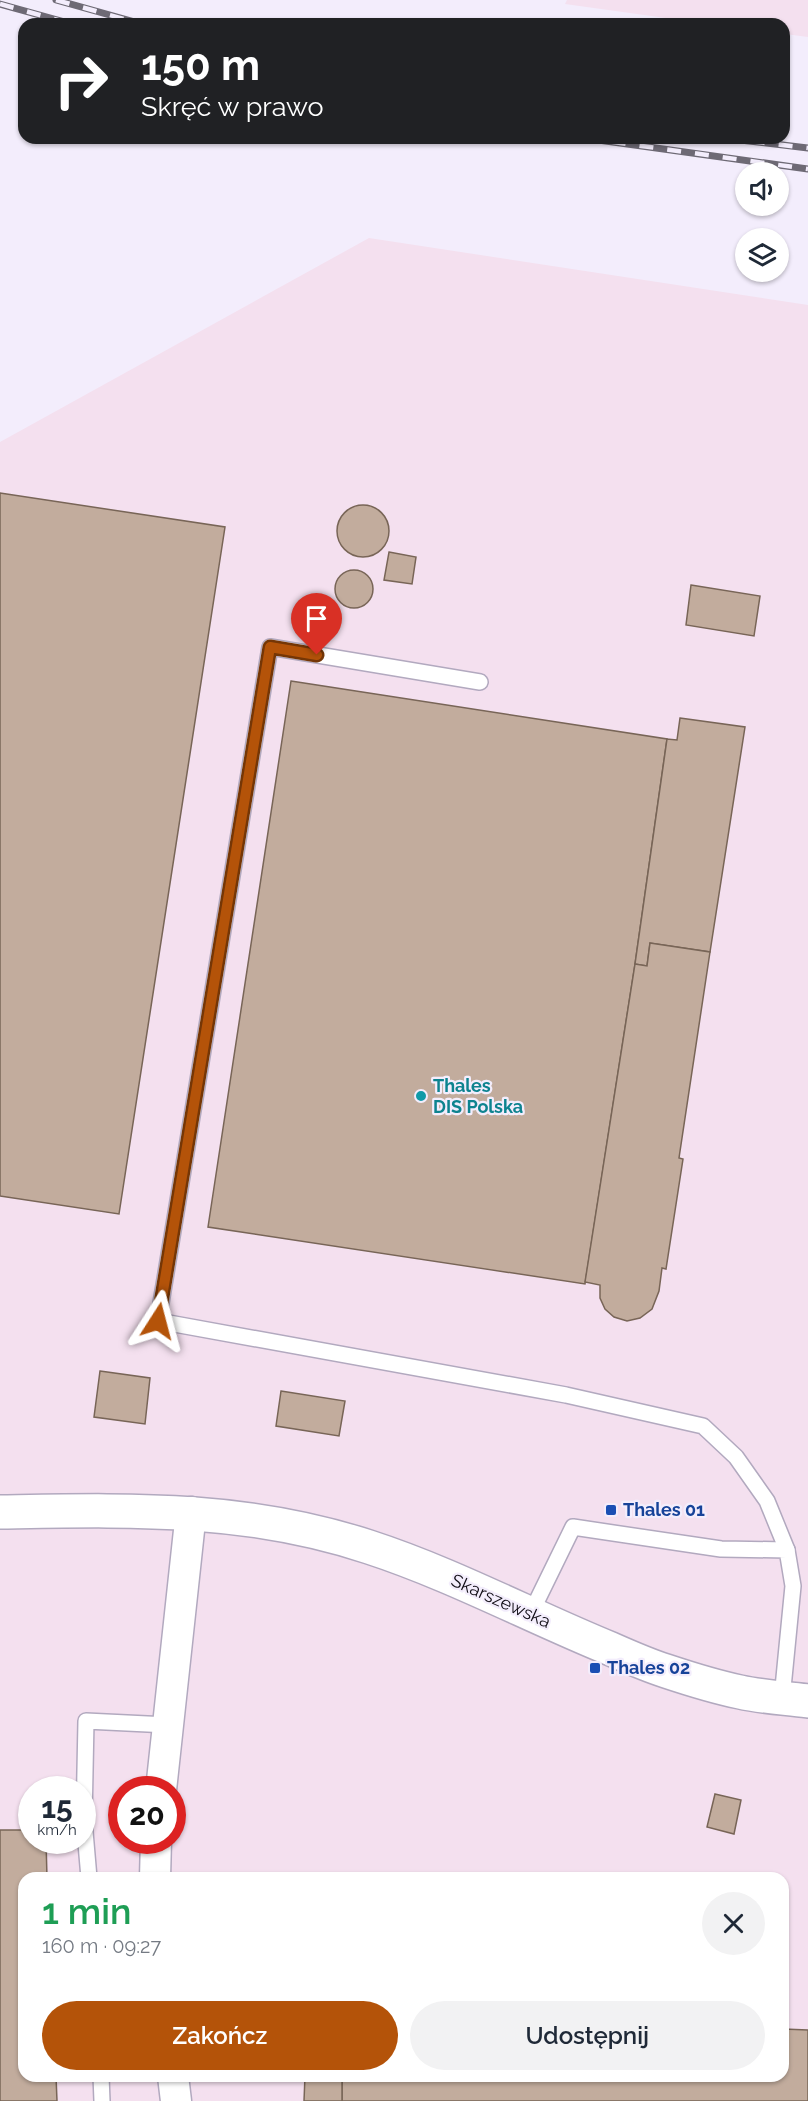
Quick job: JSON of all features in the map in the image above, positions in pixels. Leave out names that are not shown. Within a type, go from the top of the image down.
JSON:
[{"type":"street","name":"Skarszewska","points":[[0,1512],[140,1510],[190,1512],[251,1518],[296,1526],[349,1541],[442,1575],[664,1671],[742,1693],[795,1699]]},
{"type":"street","points":[[163,1776],[190,1512]]},
{"type":"street","points":[[155,1872],[156,1854]]},
{"type":"street","points":[[174,2082],[176,2101]]},
{"type":"lane","points":[[480,682],[270,647],[158,1321],[566,1395],[703,1426],[736,1457],[767,1501],[787,1550],[793,1586],[795,1699]]},
{"type":"lane","points":[[530,1615],[573,1527],[721,1549],[787,1550]]},
{"type":"lane","points":[[88,1872],[84,1820],[86,1721],[168,1725]]},
{"type":"lane","points":[[101,2082],[102,2101]]},
{"type":"shaded area","points":[[567,0],[808,0],[808,37],[790,35],[790,18],[666,18],[565,4]]},
{"type":"shaded area","points":[[369,238],[808,305],[808,2101],[0,2101],[0,442]]},
{"type":"building","points":[[0,493],[225,527],[119,1214],[0,1196]]},
{"type":"building","points":[[363,505],[373,507],[381,513],[387,521],[389,531],[387,541],[381,549],[373,555],[363,557],[353,555],[345,549],[339,541],[337,531],[339,521],[345,513],[353,507]]},
{"type":"building","points":[[389,552],[416,557],[412,584],[384,580]]},
{"type":"building","points":[[354,570],[367,576],[373,589],[367,602],[354,608],[341,602],[335,589],[341,576]]},
{"type":"building","points":[[691,585],[760,596],[754,636],[686,625]]},
{"type":"building","name":"Thales DIS Polska","points":[[291,681],[667,739],[635,964],[585,1284],[208,1227]]},
{"type":"building","points":[[680,718],[745,727],[710,952],[650,943],[647,966],[635,964],[667,739],[677,740]]},
{"type":"building","points":[[650,943],[710,952],[679,1158],[683,1159],[666,1269],[662,1268],[659,1291],[652,1309],[640,1318],[627,1321],[614,1317],[605,1309],[600,1298],[600,1285],[585,1282],[635,964],[647,966]]},
{"type":"building","points":[[100,1371],[150,1378],[145,1424],[94,1417]]},
{"type":"building","points":[[281,1391],[345,1401],[339,1436],[276,1426]]},
{"type":"building","points":[[715,1794],[741,1800],[734,1834],[707,1827]]},
{"type":"building","points":[[0,1830],[18,1830],[18,1854],[46,1854],[47,1872],[18,1872],[18,2082],[56,2082],[57,2101],[0,2101]]},
{"type":"building","points":[[789,2029],[808,2030],[808,2101],[342,2101],[342,2082],[789,2082]]},
{"type":"building","points":[[305,2082],[342,2082],[342,2101],[304,2101]]},
{"type":"railway","points":[[56,0],[120,18]]},
{"type":"railway","points":[[0,4],[50,18]]},
{"type":"railway","points":[[627,144],[808,169]]},
{"type":"railway","points":[[774,144],[808,148]]},
{"type":"place","name":"Thales DIS Polska","points":[[421,1096]]},
{"type":"place","name":"Thales 01","points":[[611,1510]]},
{"type":"place","name":"Thales 02","points":[[595,1668]]},
{"type":"route","points":[[158,1321],[270,647],[317,655]]}]
